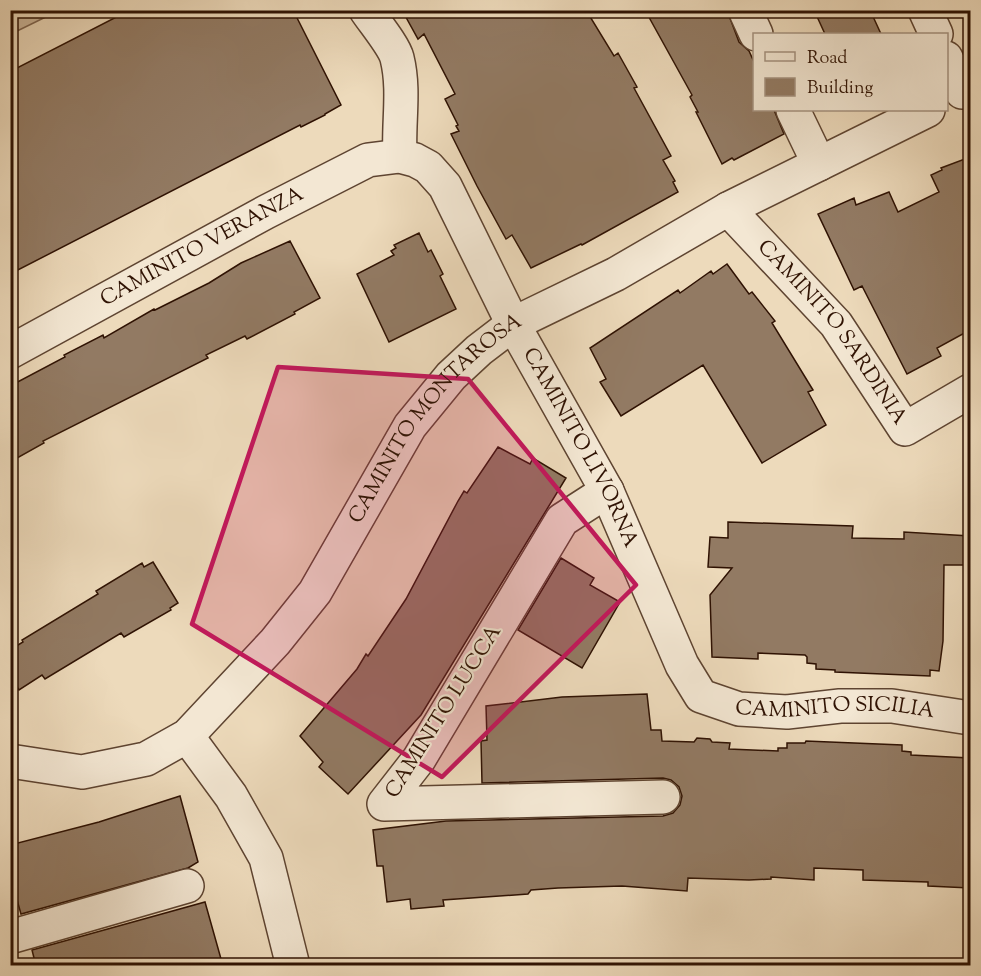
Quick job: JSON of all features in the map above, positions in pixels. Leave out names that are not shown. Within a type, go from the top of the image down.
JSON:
[{"type":"street","points":[[366,10],[397,56],[401,101],[398,130],[400,156]]},
{"type":"street","points":[[745,10],[756,33]]},
{"type":"street","points":[[925,10],[936,33]]},
{"type":"street","points":[[948,63],[960,94]]},
{"type":"street","points":[[793,111],[819,164]]},
{"type":"street","name":"CAMINITO MONTAROSA","points":[[10,761],[82,772],[146,759],[187,736],[275,642],[315,592],[410,426],[451,376],[479,350],[513,324],[616,274],[728,209],[926,111]]},
{"type":"street","name":"CAMINITO LIVORNA","points":[[400,156],[428,167],[445,186],[513,324],[607,491],[682,665],[701,696]]},
{"type":"street","name":"CAMINITO VERANZA","points":[[10,352],[266,212],[358,165],[368,160],[400,156]]},
{"type":"street","name":"CAMINITO SARDINIA","points":[[728,209],[836,324],[904,429],[970,392]]},
{"type":"street","name":"CAMINITO LUCCA","points":[[607,491],[562,520],[419,759],[384,804],[663,796]]},
{"type":"street","name":"CAMINITO SICILIA","points":[[701,696],[739,709],[787,712],[840,706],[892,706],[970,718]]},
{"type":"street","points":[[187,736],[231,796],[266,858],[293,966]]},
{"type":"street","points":[[10,937],[187,886]]},
{"type":"highlighted area","points":[[278,367],[468,379],[636,585],[442,777],[192,624]]},
{"type":"shaded area","points":[[11,10],[58,10],[58,11],[11,34]]},
{"type":"building","points":[[130,10],[293,10],[341,105],[10,274],[10,87],[17,83],[11,71]]},
{"type":"building","points":[[402,10],[586,10],[614,56],[618,53],[637,87],[634,88],[671,156],[663,160],[675,181],[673,182],[678,192],[582,245],[531,268],[512,235],[506,239],[451,134],[459,131],[456,126],[458,125],[445,99],[455,94],[424,34],[418,39]]},
{"type":"building","points":[[645,10],[727,10],[739,42],[749,51],[753,60],[753,111],[774,111],[784,134],[722,164],[696,112],[698,112],[690,97],[692,95]]},
{"type":"building","points":[[814,10],[870,10],[881,33],[825,33]]},
{"type":"building","points":[[970,157],[970,330],[937,348],[941,356],[907,374],[862,286],[854,290],[818,214],[854,198],[856,205],[889,192],[898,212],[939,192],[931,175],[942,170],[941,168]]},
{"type":"building","points":[[419,233],[428,252],[431,250],[443,274],[440,276],[456,309],[389,342],[357,274],[394,255],[391,251],[396,248],[394,245]]},
{"type":"building","points":[[290,241],[320,298],[247,339],[245,336],[206,355],[208,358],[43,441],[44,443],[10,462],[10,386],[65,357],[64,355],[103,335],[104,338],[154,309],[209,283],[241,263]]},
{"type":"building","points":[[727,264],[749,294],[752,292],[775,321],[772,323],[813,390],[808,392],[826,425],[762,463],[703,365],[621,416],[600,382],[606,379],[590,348],[678,290],[680,293],[711,271],[713,274]]},
{"type":"building","points":[[498,447],[530,464],[533,458],[566,478],[421,715],[348,794],[319,767],[323,762],[300,736],[357,669],[366,654],[368,656],[406,599],[464,491],[467,493]]},
{"type":"building","points":[[728,522],[853,526],[852,538],[904,539],[904,532],[970,536],[970,565],[944,565],[943,641],[939,671],[930,670],[930,676],[835,672],[835,670],[816,669],[816,664],[807,663],[805,655],[758,653],[758,659],[712,657],[710,595],[732,568],[708,567],[710,537],[728,538]]},
{"type":"building","points":[[561,558],[594,578],[590,585],[620,602],[582,668],[518,630]]},
{"type":"building","points":[[153,562],[178,603],[170,608],[171,610],[124,637],[121,633],[45,679],[42,675],[19,690],[10,676],[10,650],[23,642],[22,640],[98,594],[96,591],[142,563],[144,567]]},
{"type":"building","points":[[647,694],[651,730],[661,730],[662,741],[694,742],[697,738],[710,739],[712,742],[730,743],[729,749],[778,751],[778,748],[787,748],[787,743],[805,743],[806,741],[902,745],[902,751],[911,752],[911,755],[970,758],[970,888],[928,886],[928,882],[863,880],[863,870],[814,868],[814,880],[771,877],[771,879],[749,880],[688,878],[687,891],[622,886],[558,888],[531,890],[528,894],[443,900],[444,906],[411,909],[410,899],[387,902],[383,866],[377,866],[373,830],[446,821],[663,816],[673,813],[680,805],[682,796],[679,787],[671,780],[663,778],[482,783],[481,741],[487,740],[486,706],[562,697]]},
{"type":"building","points":[[180,796],[198,862],[188,868],[21,914],[10,875],[10,845],[99,822]]},
{"type":"building","points":[[205,902],[223,966],[36,966],[32,950]]}]
